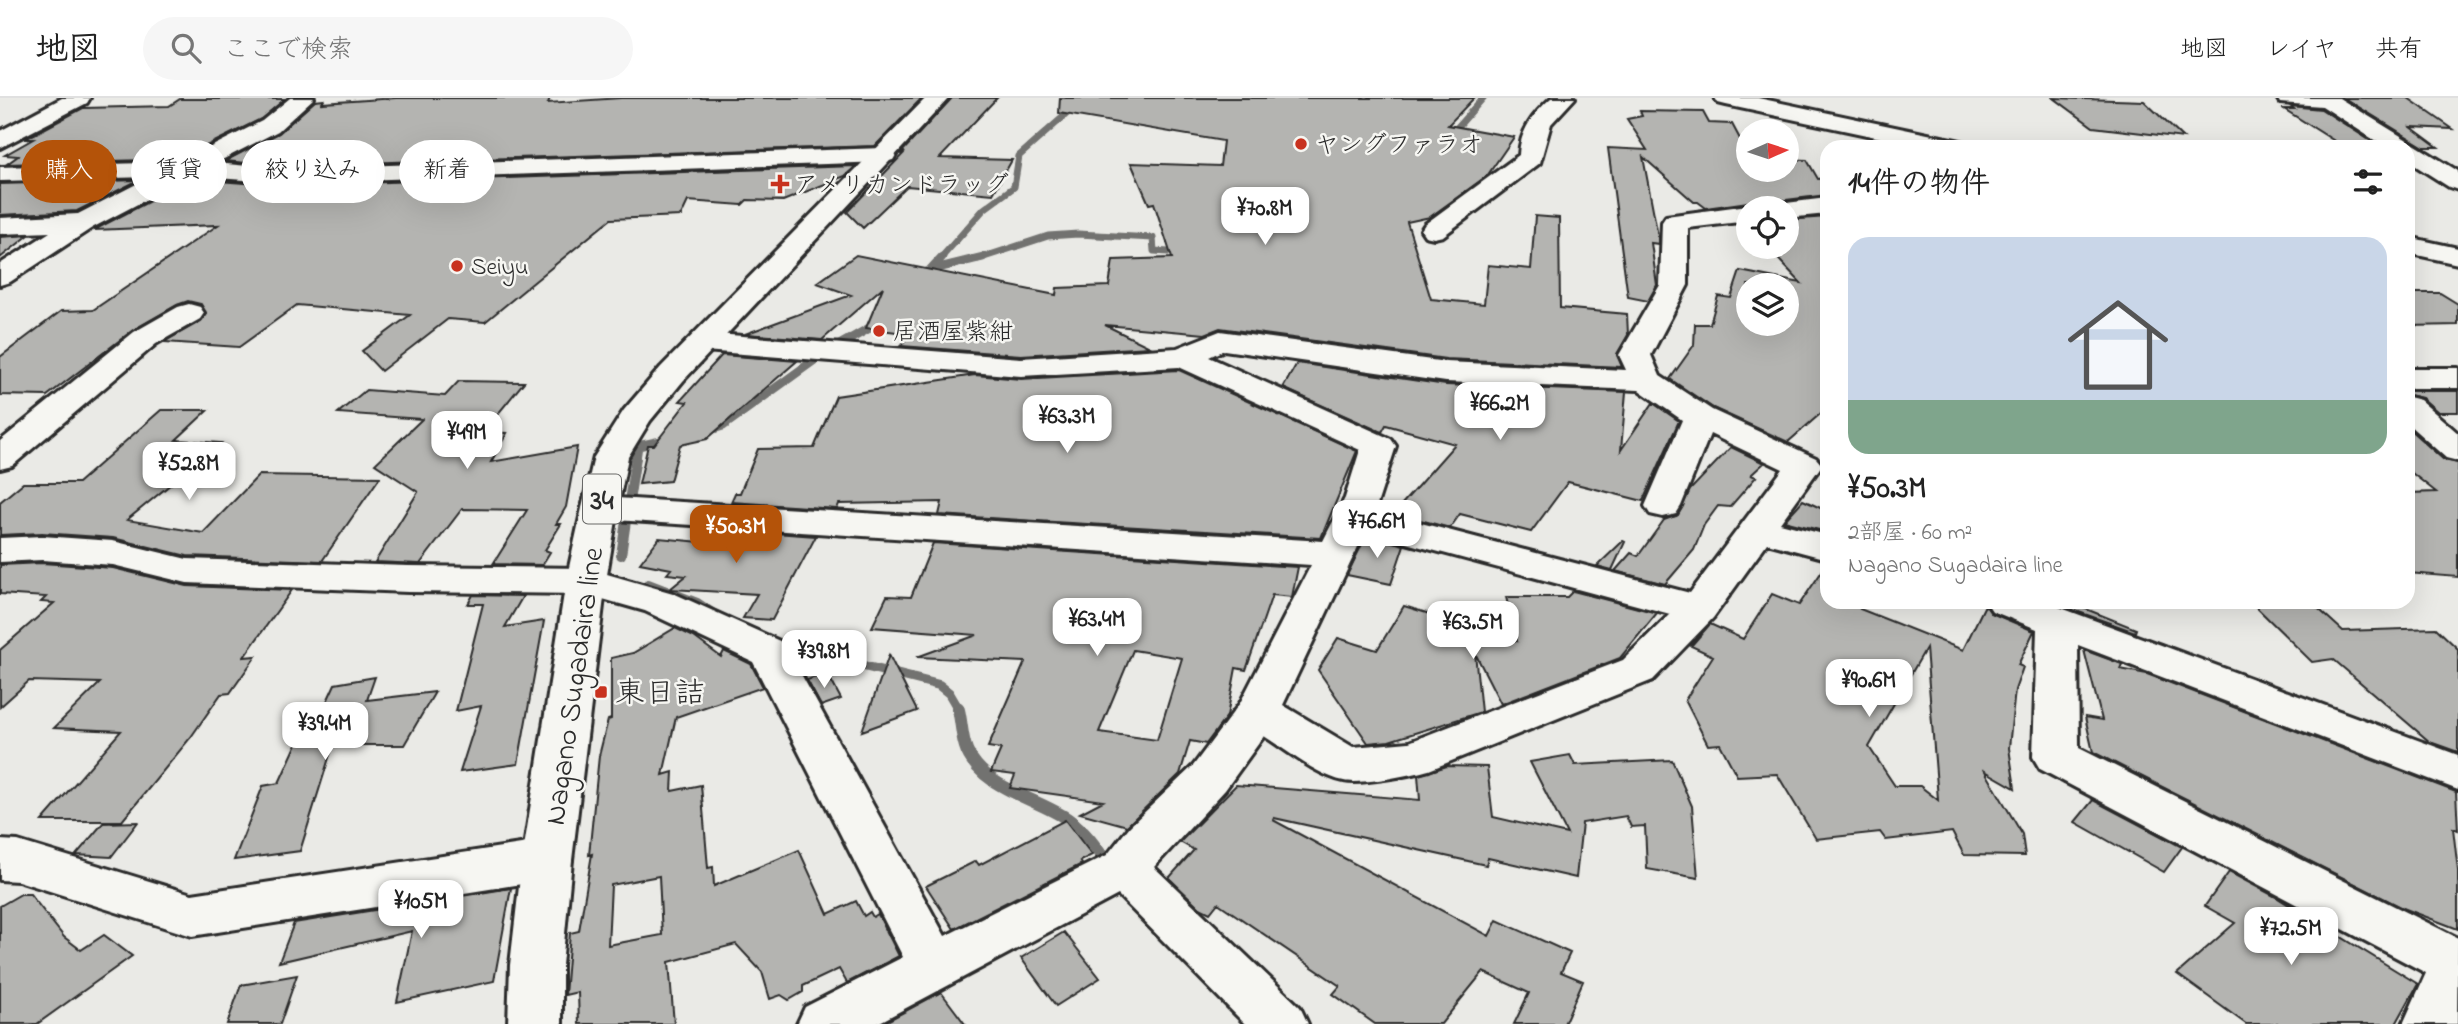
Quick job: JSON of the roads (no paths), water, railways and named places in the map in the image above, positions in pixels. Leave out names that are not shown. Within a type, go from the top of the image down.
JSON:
[{"type":"main road","points":[[0,141],[79,98]]},
{"type":"main road","points":[[227,149],[270,126],[303,98]]},
{"type":"main road","name":"Nagano Sugadaira line","points":[[535,1024],[536,965],[547,860],[586,581],[611,457],[636,417],[704,342],[938,98]]},
{"type":"main road","points":[[1434,230],[1531,158],[1530,142],[1538,122],[1564,98]]},
{"type":"main road","points":[[1726,98],[1922,140]]},
{"type":"main road","points":[[2288,98],[2325,99],[2390,140]]},
{"type":"main road","points":[[2415,155],[2458,182]]},
{"type":"main road","points":[[227,172],[269,175],[332,174],[884,156]]},
{"type":"main road","points":[[0,174],[131,171]]},
{"type":"main road","points":[[1,275],[83,222],[131,198]]},
{"type":"main road","points":[[1799,208],[1820,207]]},
{"type":"main road","points":[[1647,381],[1635,355],[1674,285],[1675,222],[1736,214]]},
{"type":"main road","points":[[0,226],[83,222]]},
{"type":"main road","points":[[2415,247],[2458,256]]},
{"type":"main road","points":[[0,459],[145,338],[189,313]]},
{"type":"main road","points":[[704,342],[1021,367],[1183,357],[1220,340],[1446,372],[1647,381],[1700,416],[1804,465],[1699,609],[1638,670],[1413,758],[1346,765],[1258,711]]},
{"type":"main road","points":[[824,1024],[1124,869],[1147,840],[1209,778],[1258,711],[1333,554],[1363,498],[1379,446],[1183,357]]},
{"type":"main road","points":[[2415,378],[2458,378]]},
{"type":"main road","points":[[1662,506],[1700,416]]},
{"type":"main road","points":[[2416,422],[2458,451]]},
{"type":"main road","points":[[600,508],[1333,554]]},
{"type":"main road","points":[[1353,517],[1699,609]]},
{"type":"main road","points":[[1758,529],[1820,545]]},
{"type":"main road","points":[[0,550],[42,548],[113,554],[187,571],[408,579],[586,581],[659,602],[769,653],[935,968]]},
{"type":"main road","points":[[2026,609],[2458,773]]},
{"type":"main road","points":[[2059,621],[2056,757],[2457,962],[2430,1024]]},
{"type":"main road","points":[[0,860],[18,861],[192,915],[547,860]]},
{"type":"main road","points":[[1124,869],[1281,1024]]},
{"type":"waterway","points":[[940,259],[984,209],[1014,187],[1019,156],[1079,103],[1090,98]]},
{"type":"waterway","points":[[1448,138],[1483,98]]},
{"type":"waterway","points":[[978,259],[1048,236],[1078,234],[1153,238],[1154,251],[1183,253]]},
{"type":"waterway","points":[[942,257],[930,270],[983,257]]},
{"type":"waterway","points":[[836,347],[880,322]]},
{"type":"waterway","points":[[710,430],[723,426],[820,356]]},
{"type":"waterway","points":[[636,459],[638,446],[670,439]]},
{"type":"waterway","points":[[629,501],[636,457]]},
{"type":"waterway","points":[[621,555],[626,521]]},
{"type":"waterway","points":[[648,584],[697,603],[712,613]]},
{"type":"waterway","points":[[773,643],[939,685],[949,693],[958,708]]},
{"type":"waterway","points":[[958,708],[965,746],[975,764],[998,784],[1075,824],[1108,865]]},
{"type":"place","name":"ヤングファラオ","points":[[1301,144]]},
{"type":"place","name":"アメリカンドラッグ","points":[[780,184]]},
{"type":"place","name":"Seiyu","points":[[457,266]]},
{"type":"place","name":"居酒屋紫紺","points":[[879,331]]},
{"type":"place","name":"東日詰","points":[[601,692]]}]
